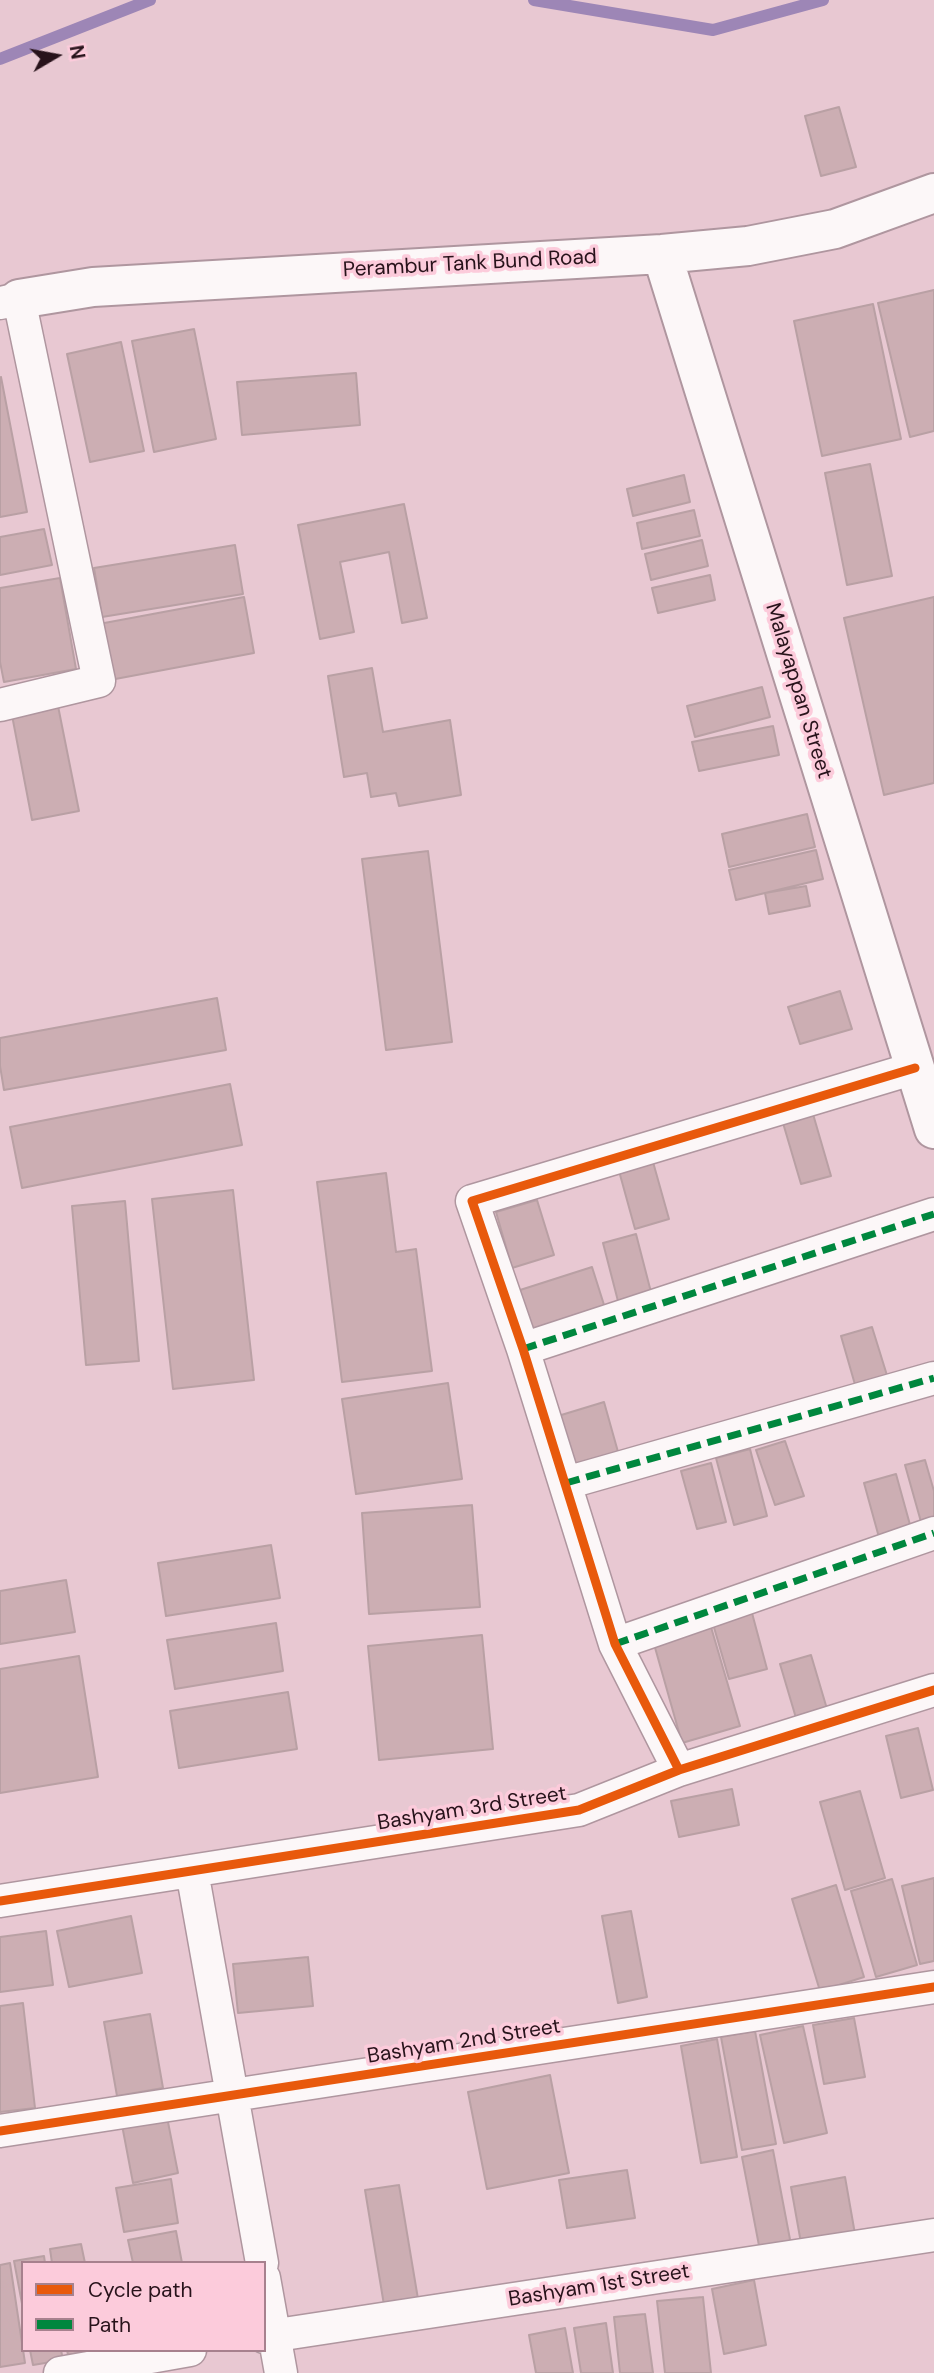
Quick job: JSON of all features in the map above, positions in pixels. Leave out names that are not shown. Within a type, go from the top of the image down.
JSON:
[{"type":"street","name":"Perambur Tank Bund Road","points":[[9,301],[93,287],[662,254],[748,246],[835,229],[934,193]]},
{"type":"street","name":"Malayappan Street","points":[[662,254],[934,1129]]},
{"type":"street","points":[[0,705],[99,681],[9,301]]},
{"type":"street","points":[[679,1770],[615,1644],[523,1349],[472,1201],[915,1068]]},
{"type":"street","points":[[523,1349],[934,1214]]},
{"type":"street","points":[[566,1483],[934,1378]]},
{"type":"street","points":[[615,1644],[934,1533]]},
{"type":"street","name":"Bashyam 3rd Street","points":[[0,1901],[579,1811],[679,1770],[934,1690]]},
{"type":"street","points":[[192,1871],[261,2261]]},
{"type":"street","name":"Bashyam 2nd Street","points":[[0,2131],[934,1987]]},
{"type":"street","name":"Bashyam 1st Street","points":[[269,2336],[934,2235]]},
{"type":"street","points":[[266,2301],[269,2336],[281,2373]]},
{"type":"street","points":[[60,2373],[179,2352]]},
{"type":"building","points":[[839,107],[856,167],[821,176],[805,116]]},
{"type":"building","points":[[934,290],[934,431],[910,437],[878,303]]},
{"type":"building","points":[[873,304],[901,439],[822,456],[794,321]]},
{"type":"building","points":[[194,329],[216,439],[154,452],[132,341]]},
{"type":"building","points":[[121,342],[144,451],[90,462],[67,354]]},
{"type":"building","points":[[356,373],[360,425],[242,435],[237,382]]},
{"type":"building","points":[[0,378],[27,512],[0,517]]},
{"type":"building","points":[[870,464],[892,576],[847,585],[825,473]]},
{"type":"building","points":[[684,475],[690,502],[633,516],[627,489]]},
{"type":"building","points":[[404,504],[427,618],[402,623],[389,552],[340,562],[354,632],[320,639],[298,525]]},
{"type":"building","points":[[694,510],[700,536],[642,549],[637,523]]},
{"type":"building","points":[[44,529],[52,565],[0,575],[0,537]]},
{"type":"building","points":[[702,540],[708,566],[651,580],[645,554]]},
{"type":"building","points":[[235,545],[243,594],[102,617],[94,568]]},
{"type":"building","points":[[710,575],[715,600],[658,613],[652,588]]},
{"type":"building","points":[[60,578],[76,669],[4,682],[0,662],[0,588]]},
{"type":"building","points":[[244,597],[254,653],[110,680],[99,624]]},
{"type":"building","points":[[934,597],[934,783],[884,795],[844,618]]},
{"type":"building","points":[[372,668],[383,732],[450,720],[461,795],[399,806],[396,793],[371,797],[367,773],[344,777],[328,676]]},
{"type":"building","points":[[762,687],[770,717],[695,737],[687,706]]},
{"type":"building","points":[[57,701],[79,811],[32,820],[11,710]]},
{"type":"building","points":[[773,726],[779,755],[699,771],[692,742]]},
{"type":"building","points":[[807,814],[815,847],[729,867],[722,834]]},
{"type":"building","points":[[816,850],[823,879],[736,900],[729,870]]},
{"type":"building","points":[[428,851],[452,1042],[386,1050],[362,859]]},
{"type":"building","points":[[806,886],[810,906],[769,914],[765,893]]},
{"type":"building","points":[[840,991],[852,1029],[800,1044],[788,1007]]},
{"type":"building","points":[[217,998],[226,1050],[4,1090],[0,1066],[0,1038]]},
{"type":"building","points":[[230,1084],[242,1145],[22,1188],[10,1127]]},
{"type":"building","points":[[813,1114],[831,1176],[801,1184],[783,1123]]},
{"type":"building","points":[[653,1162],[669,1219],[635,1229],[619,1171]]},
{"type":"building","points":[[386,1173],[396,1252],[416,1249],[432,1371],[342,1382],[317,1182]]},
{"type":"building","points":[[233,1190],[254,1380],[173,1389],[152,1199]]},
{"type":"building","points":[[537,1200],[554,1255],[512,1268],[496,1212]]},
{"type":"building","points":[[125,1201],[139,1361],[86,1365],[72,1206]]},
{"type":"building","points":[[636,1234],[652,1296],[619,1305],[603,1243]]},
{"type":"building","points":[[592,1267],[605,1308],[529,1332],[517,1291]]},
{"type":"building","points":[[872,1327],[890,1385],[858,1395],[841,1336]]},
{"type":"building","points":[[448,1383],[462,1479],[356,1494],[342,1399]]},
{"type":"building","points":[[604,1402],[620,1459],[575,1472],[558,1416]]},
{"type":"building","points":[[785,1441],[804,1496],[775,1505],[756,1450]]},
{"type":"building","points":[[750,1449],[767,1516],[734,1525],[716,1458]]},
{"type":"building","points":[[925,1460],[934,1491],[934,1526],[923,1529],[905,1465]]},
{"type":"building","points":[[711,1463],[726,1522],[697,1529],[681,1471]]},
{"type":"building","points":[[896,1474],[912,1532],[880,1541],[864,1483]]},
{"type":"building","points":[[472,1505],[480,1607],[369,1614],[362,1513]]},
{"type":"building","points":[[271,1545],[280,1598],[166,1616],[158,1563]]},
{"type":"building","points":[[66,1580],[75,1632],[0,1644],[0,1591]]},
{"type":"building","points":[[752,1613],[767,1669],[729,1679],[713,1624]]},
{"type":"building","points":[[276,1623],[283,1671],[175,1689],[167,1640]]},
{"type":"building","points":[[711,1627],[740,1726],[682,1743],[654,1644]]},
{"type":"building","points":[[482,1635],[493,1749],[379,1760],[368,1646]]},
{"type":"building","points":[[811,1655],[827,1709],[796,1718],[780,1664]]},
{"type":"building","points":[[79,1656],[98,1777],[0,1793],[0,1669]]},
{"type":"building","points":[[288,1692],[297,1749],[179,1768],[170,1711]]},
{"type":"building","points":[[918,1728],[933,1790],[901,1798],[886,1736]]},
{"type":"building","points":[[732,1789],[739,1825],[679,1837],[671,1801]]},
{"type":"building","points":[[860,1791],[885,1878],[845,1890],[820,1802]]},
{"type":"building","points":[[934,1878],[934,1961],[920,1964],[902,1886]]},
{"type":"building","points":[[892,1879],[917,1965],[876,1977],[851,1891]]},
{"type":"building","points":[[836,1885],[864,1977],[820,1991],[792,1899]]},
{"type":"building","points":[[631,1911],[647,1997],[618,2003],[602,1916]]},
{"type":"building","points":[[131,1916],[142,1973],[69,1987],[57,1931]]},
{"type":"building","points":[[46,1931],[53,1985],[0,1992],[0,1937]]},
{"type":"building","points":[[308,1957],[313,2006],[238,2013],[233,1964]]},
{"type":"building","points":[[23,2003],[35,2108],[0,2112],[0,2006]]},
{"type":"building","points":[[150,2014],[163,2088],[117,2096],[104,2022]]},
{"type":"building","points":[[854,2018],[865,2077],[824,2084],[813,2025]]},
{"type":"building","points":[[803,2026],[827,2133],[784,2143],[760,2035]]},
{"type":"building","points":[[755,2031],[776,2144],[742,2150],[721,2037]]},
{"type":"building","points":[[717,2039],[737,2157],[701,2163],[681,2046]]},
{"type":"building","points":[[550,2075],[569,2173],[487,2189],[468,2092]]},
{"type":"building","points":[[167,2117],[178,2173],[133,2183],[122,2125]]},
{"type":"building","points":[[773,2150],[792,2250],[761,2256],[742,2157]]},
{"type":"building","points":[[627,2170],[635,2218],[567,2228],[559,2180]]},
{"type":"building","points":[[845,2177],[855,2234],[801,2243],[791,2187]]},
{"type":"building","points":[[171,2179],[178,2223],[124,2232],[116,2188]]},
{"type":"building","points":[[399,2185],[418,2299],[384,2305],[365,2190]]},
{"type":"building","points":[[176,2231],[182,2261],[133,2261],[128,2240]]},
{"type":"building","points":[[81,2244],[85,2261],[52,2261],[50,2249]]},
{"type":"building","points":[[44,2256],[45,2261],[21,2261],[21,2298],[14,2261]]},
{"type":"building","points":[[10,2263],[21,2352],[23,2352],[25,2363],[0,2367],[0,2265]]},
{"type":"building","points":[[754,2280],[766,2345],[724,2354],[712,2289]]},
{"type":"building","points":[[703,2297],[711,2373],[665,2373],[657,2301]]},
{"type":"building","points":[[645,2314],[653,2373],[620,2373],[614,2317]]},
{"type":"building","points":[[606,2323],[613,2373],[581,2373],[574,2328]]},
{"type":"building","points":[[565,2328],[573,2373],[536,2373],[529,2335]]},
{"type":"building","points":[[30,2352],[61,2352],[63,2360],[33,2365]]},
{"type":"waterway","points":[[0,59],[150,0]]},
{"type":"waterway","points":[[534,0],[713,30],[823,0]]},
{"type":"marked path","points":[[523,1349],[934,1214]]},
{"type":"marked path","points":[[566,1483],[934,1378]]},
{"type":"marked path","points":[[615,1644],[934,1533]]},
{"type":"cycle path","points":[[679,1770],[615,1644],[523,1349],[472,1201],[915,1068]]},
{"type":"cycle path","points":[[0,1901],[579,1810],[679,1770],[934,1690]]},
{"type":"cycle path","points":[[0,2131],[934,1987]]}]
